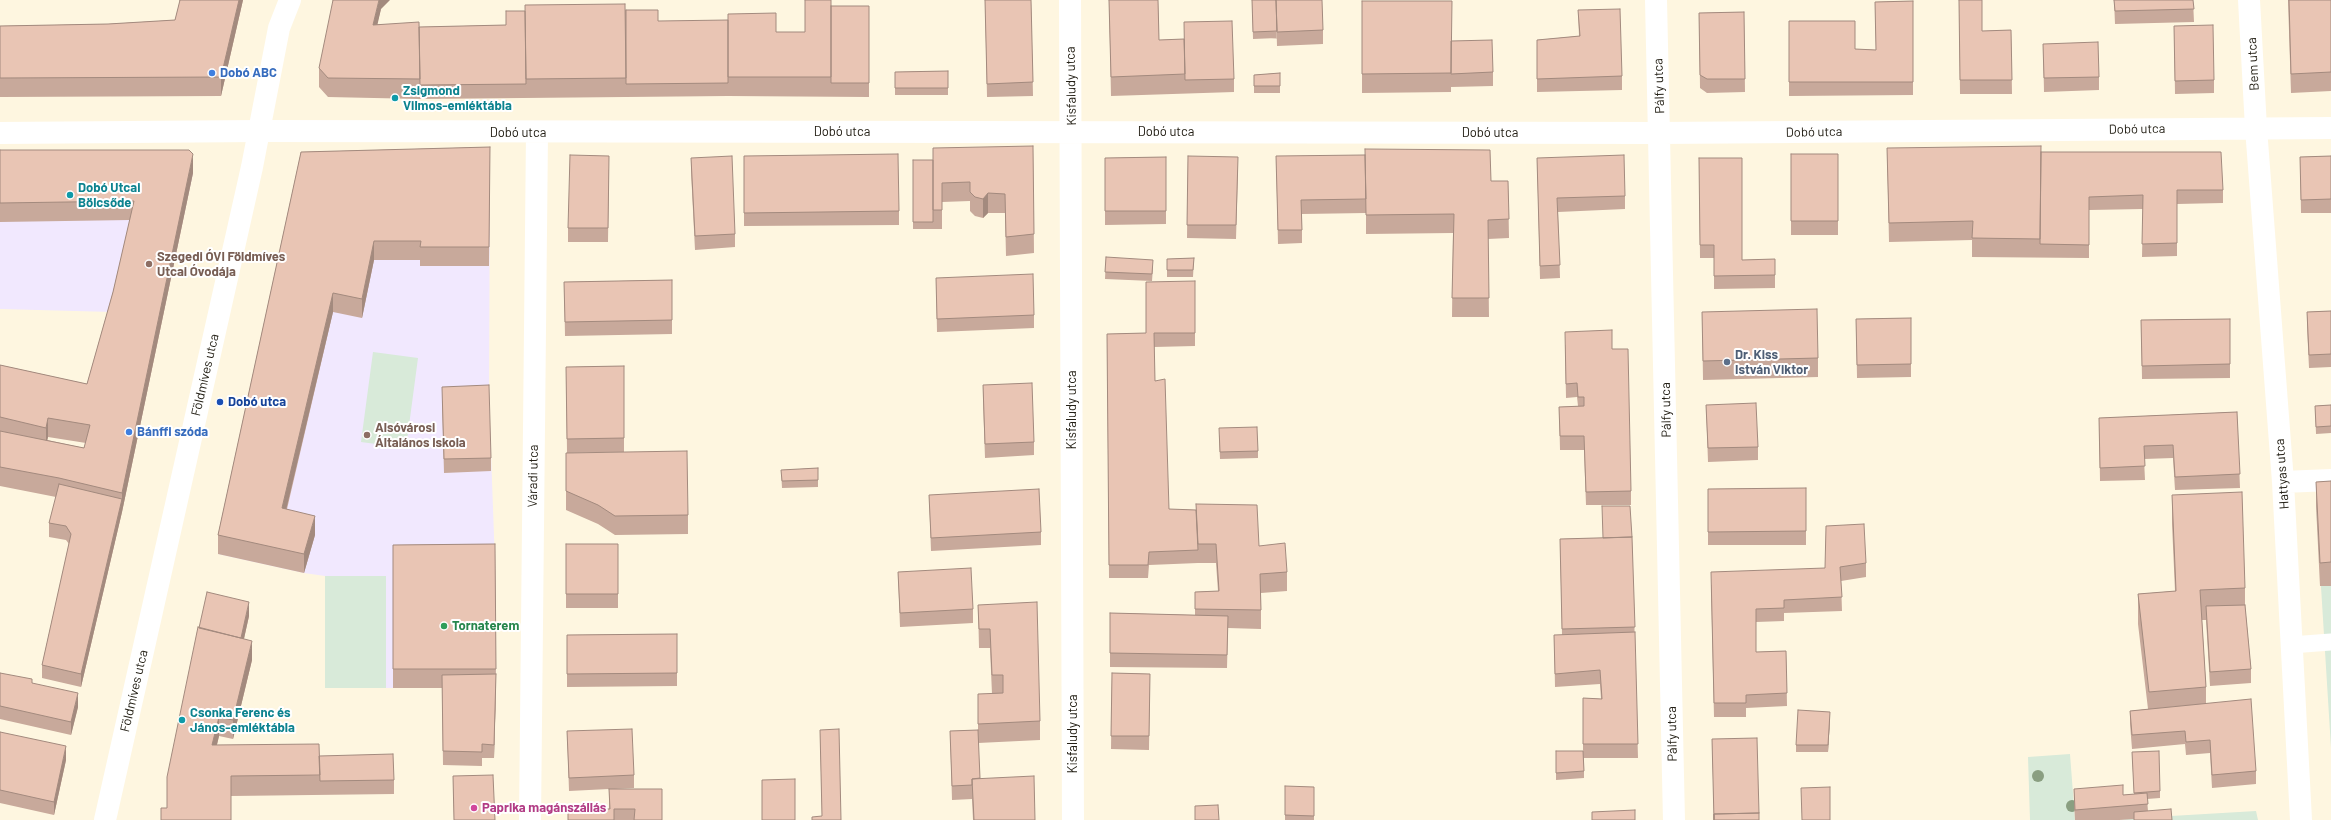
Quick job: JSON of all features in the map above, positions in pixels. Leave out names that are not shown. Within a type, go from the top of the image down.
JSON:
[{"type":"street","name":"Földmíves utca","points":[[105,820],[259,131],[279,28],[290,0]]},
{"type":"street","name":"Kisfaludy utca","points":[[1070,0],[1073,820]]},
{"type":"street","name":"Pálfy utca","points":[[1656,0],[1674,820]]},
{"type":"street","name":"Bem utca","points":[[2249,0],[2256,128]]},
{"type":"street","name":"Hattyas utca","points":[[2256,128],[2283,482],[2301,820]]},
{"type":"street","name":"Dobó utca","points":[[0,133],[259,131],[537,133],[1071,132],[1660,134],[2331,128]]},
{"type":"street","name":"Váradi utca","points":[[530,820],[537,133]]},
{"type":"street","points":[[2283,482],[2331,480]]},
{"type":"lane","points":[[2291,645],[2331,642]]},
{"type":"shaded area","name":"Alsóvárosi Általános Iskola","points":[[490,166],[489,399],[495,563],[496,688],[325,688],[325,576],[304,573],[218,554],[301,171]]},
{"type":"shaded area","points":[[0,169],[189,169],[193,173],[164,308],[113,312],[0,309]]},
{"type":"green space","points":[[373,352],[418,358],[406,448],[361,442]]},
{"type":"green space","points":[[2331,505],[2331,748],[2316,506]]},
{"type":"green space","points":[[325,576],[386,576],[386,688],[325,688]]},
{"type":"green space","points":[[2070,754],[2075,820],[2030,820],[2028,757]]},
{"type":"green space","points":[[2256,811],[2258,820],[2113,820],[2171,816]]},
{"type":"building","points":[[180,0],[239,0],[221,77],[0,78],[0,26],[108,24],[175,20]]},
{"type":"building","points":[[333,0],[379,0],[373,25],[419,22],[420,79],[328,78],[319,68]]},
{"type":"building","points":[[805,0],[831,0],[831,77],[728,77],[728,14],[776,13],[776,32],[805,32]]},
{"type":"building","points":[[985,0],[1031,0],[1033,82],[987,84]]},
{"type":"building","points":[[1109,0],[1158,0],[1159,40],[1184,39],[1185,74],[1111,77]]},
{"type":"building","points":[[1252,0],[1276,0],[1277,31],[1253,32]]},
{"type":"building","points":[[1276,0],[1322,0],[1323,30],[1277,32]]},
{"type":"building","points":[[1959,0],[1982,0],[1982,31],[2011,30],[2012,80],[1960,80]]},
{"type":"building","points":[[2114,0],[2193,0],[2194,9],[2115,11]]},
{"type":"building","points":[[2289,0],[2331,0],[2331,72],[2291,74]]},
{"type":"building","points":[[1362,1],[1452,1],[1451,73],[1362,74]]},
{"type":"building","points":[[1913,1],[1913,82],[1789,82],[1789,21],[1855,21],[1855,49],[1876,50],[1875,2]]},
{"type":"building","points":[[625,4],[626,78],[526,79],[525,5]]},
{"type":"building","points":[[831,6],[869,6],[869,83],[831,83]]},
{"type":"building","points":[[1620,9],[1622,76],[1537,79],[1537,40],[1580,36],[1578,10]]},
{"type":"building","points":[[626,10],[658,10],[658,21],[728,20],[728,83],[626,84]]},
{"type":"building","points":[[506,11],[525,11],[526,84],[420,85],[419,27],[506,25]]},
{"type":"building","points":[[1744,12],[1745,79],[1707,79],[1700,75],[1699,13]]},
{"type":"building","points":[[1232,21],[1234,79],[1185,80],[1184,22]]},
{"type":"building","points":[[2213,25],[2214,80],[2175,81],[2174,26]]},
{"type":"building","points":[[1492,40],[1493,72],[1451,74],[1451,41]]},
{"type":"building","points":[[2098,42],[2099,77],[2044,78],[2043,44]]},
{"type":"building","points":[[948,71],[948,88],[895,88],[895,72]]},
{"type":"building","points":[[1280,73],[1280,86],[1254,86],[1254,75]]},
{"type":"building","points":[[1033,146],[1034,234],[1006,237],[1005,194],[988,193],[983,199],[975,197],[970,192],[970,182],[942,183],[942,210],[933,210],[933,148]]},
{"type":"building","points":[[2041,146],[2040,239],[1972,238],[1973,221],[1889,223],[1887,148]]},
{"type":"building","points":[[490,147],[489,247],[420,247],[421,241],[374,241],[362,299],[333,293],[282,508],[315,516],[304,554],[218,535],[301,152]]},
{"type":"building","points":[[1365,149],[1490,150],[1491,181],[1508,181],[1509,219],[1488,220],[1489,298],[1452,298],[1454,214],[1366,215]]},
{"type":"building","points":[[0,150],[189,150],[193,154],[122,493],[59,478],[0,467],[0,431],[84,448],[90,425],[48,418],[46,428],[0,417],[0,365],[87,384],[113,292],[134,201],[0,203]]},
{"type":"building","points":[[2041,152],[2221,152],[2223,190],[2177,190],[2177,243],[2142,244],[2143,195],[2089,197],[2089,245],[2040,244]]},
{"type":"building","points":[[898,154],[899,211],[744,213],[744,156]]},
{"type":"building","points":[[1791,154],[1838,154],[1838,221],[1791,221]]},
{"type":"building","points":[[570,155],[609,156],[608,228],[568,228]]},
{"type":"building","points":[[1365,155],[1366,199],[1301,200],[1302,230],[1278,230],[1276,156]]},
{"type":"building","points":[[1624,155],[1625,196],[1557,198],[1560,265],[1540,266],[1537,158]]},
{"type":"building","points":[[732,156],[735,234],[695,236],[691,158]]},
{"type":"building","points":[[1188,156],[1238,157],[1236,225],[1187,225]]},
{"type":"building","points":[[2331,156],[2331,199],[2301,200],[2300,157]]},
{"type":"building","points":[[1166,157],[1166,211],[1105,211],[1105,158]]},
{"type":"building","points":[[1699,158],[1742,158],[1742,260],[1775,259],[1775,275],[1714,276],[1714,245],[1700,245]]},
{"type":"building","points":[[913,160],[933,160],[933,222],[913,222]]},
{"type":"building","points":[[1106,257],[1153,260],[1152,274],[1105,272]]},
{"type":"building","points":[[1194,258],[1193,270],[1167,270],[1167,259]]},
{"type":"building","points":[[1033,274],[1034,315],[937,319],[936,278]]},
{"type":"building","points":[[672,280],[672,320],[565,322],[564,282]]},
{"type":"building","points":[[1195,281],[1195,333],[1154,333],[1155,381],[1165,379],[1169,509],[1196,510],[1198,550],[1149,552],[1148,565],[1109,565],[1107,334],[1146,333],[1146,282]]},
{"type":"building","points":[[1817,309],[1818,358],[1703,361],[1702,312]]},
{"type":"building","points":[[2331,311],[2331,354],[2309,355],[2307,312]]},
{"type":"building","points":[[1911,318],[1911,364],[1857,365],[1856,319]]},
{"type":"building","points":[[2230,319],[2230,364],[2142,366],[2141,320]]},
{"type":"building","points":[[1612,330],[1612,349],[1628,349],[1631,491],[1586,492],[1584,436],[1560,436],[1559,407],[1584,406],[1584,397],[1578,397],[1577,383],[1566,384],[1565,332]]},
{"type":"building","points":[[624,366],[624,438],[567,439],[566,367]]},
{"type":"building","points":[[1032,383],[1034,442],[985,444],[983,385]]},
{"type":"building","points":[[489,385],[491,458],[444,459],[442,387]]},
{"type":"building","points":[[1756,403],[1758,447],[1708,448],[1706,405]]},
{"type":"building","points":[[2331,405],[2331,426],[2316,427],[2315,406]]},
{"type":"building","points":[[2237,412],[2240,474],[2175,477],[2173,445],[2144,446],[2145,466],[2100,468],[2099,418]]},
{"type":"building","points":[[1257,427],[1258,451],[1220,452],[1219,428]]},
{"type":"building","points":[[687,451],[688,515],[615,516],[598,505],[566,491],[566,453]]},
{"type":"building","points":[[818,468],[818,480],[782,481],[781,470]]},
{"type":"building","points":[[2331,481],[2331,562],[2320,563],[2316,482]]},
{"type":"building","points":[[59,484],[122,499],[81,674],[42,665],[71,534],[66,526],[49,523]]},
{"type":"building","points":[[1806,488],[1806,531],[1708,532],[1708,489]]},
{"type":"building","points":[[1039,489],[1041,532],[931,538],[929,495]]},
{"type":"building","points":[[2242,492],[2245,588],[2200,590],[2206,687],[2149,692],[2138,594],[2176,591],[2172,495]]},
{"type":"building","points":[[1196,504],[1257,505],[1259,546],[1285,543],[1287,572],[1260,574],[1261,610],[1195,609],[1195,592],[1219,591],[1216,544],[1198,544]]},
{"type":"building","points":[[1602,506],[1630,506],[1632,537],[1603,538]]},
{"type":"building","points":[[1864,524],[1866,563],[1840,567],[1842,597],[1784,600],[1784,608],[1756,609],[1756,652],[1786,651],[1787,693],[1746,695],[1746,703],[1714,703],[1711,572],[1825,568],[1826,526]]},
{"type":"building","points":[[1632,537],[1635,627],[1562,629],[1560,539]]},
{"type":"building","name":"Tornaterem","points":[[495,544],[496,669],[393,669],[393,545]]},
{"type":"building","points":[[566,544],[618,544],[618,594],[566,594]]},
{"type":"building","points":[[971,568],[973,609],[900,613],[898,572]]},
{"type":"building","points":[[207,592],[249,602],[241,638],[199,628]]},
{"type":"building","points":[[1037,602],[1040,721],[978,724],[978,694],[1003,693],[1003,675],[992,675],[990,629],[979,629],[978,605]]},
{"type":"building","points":[[2245,605],[2251,669],[2210,672],[2206,606]]},
{"type":"building","points":[[1110,613],[1228,616],[1227,655],[1110,653]]},
{"type":"building","points":[[198,627],[252,641],[233,720],[219,717],[212,745],[319,744],[320,775],[231,776],[231,820],[161,820],[161,808],[167,808],[167,777]]},
{"type":"building","points":[[1635,632],[1638,744],[1583,744],[1583,698],[1602,699],[1600,670],[1555,674],[1554,635]]},
{"type":"building","points":[[677,634],[677,673],[567,674],[567,635]]},
{"type":"building","points":[[0,673],[32,679],[32,683],[78,693],[71,722],[0,706]]},
{"type":"building","points":[[1112,673],[1150,674],[1149,736],[1111,736]]},
{"type":"building","points":[[496,674],[494,745],[482,744],[482,752],[443,751],[442,675]]},
{"type":"building","points":[[2251,699],[2256,771],[2212,775],[2210,740],[2186,742],[2185,731],[2132,735],[2130,711]]},
{"type":"building","points":[[1798,710],[1830,712],[1828,745],[1796,745]]},
{"type":"building","points":[[632,729],[634,775],[569,778],[567,731]]},
{"type":"building","points":[[839,729],[841,820],[812,820],[812,817],[822,816],[820,730]]},
{"type":"building","points":[[978,730],[980,778],[972,779],[972,785],[952,786],[950,731]]},
{"type":"building","points":[[0,732],[66,746],[54,802],[0,790]]},
{"type":"building","points":[[1757,738],[1759,813],[1714,814],[1714,820],[1712,739]]},
{"type":"building","points":[[1556,751],[1583,751],[1584,771],[1556,773]]},
{"type":"building","points":[[2159,751],[2160,791],[2134,793],[2132,752]]},
{"type":"building","points":[[393,754],[394,780],[320,781],[319,756]]},
{"type":"building","points":[[493,775],[495,820],[454,820],[453,776]]},
{"type":"building","points":[[1034,776],[1035,820],[974,820],[972,779]]},
{"type":"building","points":[[795,779],[795,820],[762,820],[762,780]]},
{"type":"building","points":[[2123,785],[2123,795],[2147,793],[2148,804],[2075,810],[2074,789]]},
{"type":"building","points":[[1285,786],[1314,787],[1314,816],[1285,815]]},
{"type":"building","points":[[1830,787],[1830,820],[1802,820],[1801,788]]},
{"type":"building","points":[[609,789],[662,789],[662,820],[634,820],[635,809],[614,809],[614,820],[568,820],[568,809],[610,809]]},
{"type":"building","points":[[1218,805],[1219,820],[1195,820],[1195,806]]},
{"type":"building","points":[[2171,809],[2172,820],[2134,820],[2134,812]]},
{"type":"building","points":[[1635,810],[1635,820],[1592,820],[1592,812]]},
{"type":"building","points":[[1759,813],[1759,820],[1714,820],[1714,814]]},
{"type":"place","name":"Dobó ABC","points":[[212,73]]},
{"type":"place","name":"Zsigmond Vilmos-emléktábla","points":[[395,98]]},
{"type":"place","name":"Dobó Utcai Bölcsőde","points":[[70,195]]},
{"type":"place","name":"Szegedi ÓVI Földmíves Utcai Óvodája","points":[[149,264]]},
{"type":"place","name":"Dr. Kiss István Viktor","points":[[1727,362]]},
{"type":"place","name":"Dobó utca","points":[[220,402]]},
{"type":"place","name":"Bánffi szóda","points":[[129,432]]},
{"type":"place","name":"Alsóvárosi Általános Iskola","points":[[367,435]]},
{"type":"place","name":"Tornaterem","points":[[444,626]]},
{"type":"place","name":"Csonka Ferenc és János-emléktábla","points":[[182,720]]},
{"type":"place","name":"Paprika magánszállás","points":[[474,808]]}]
